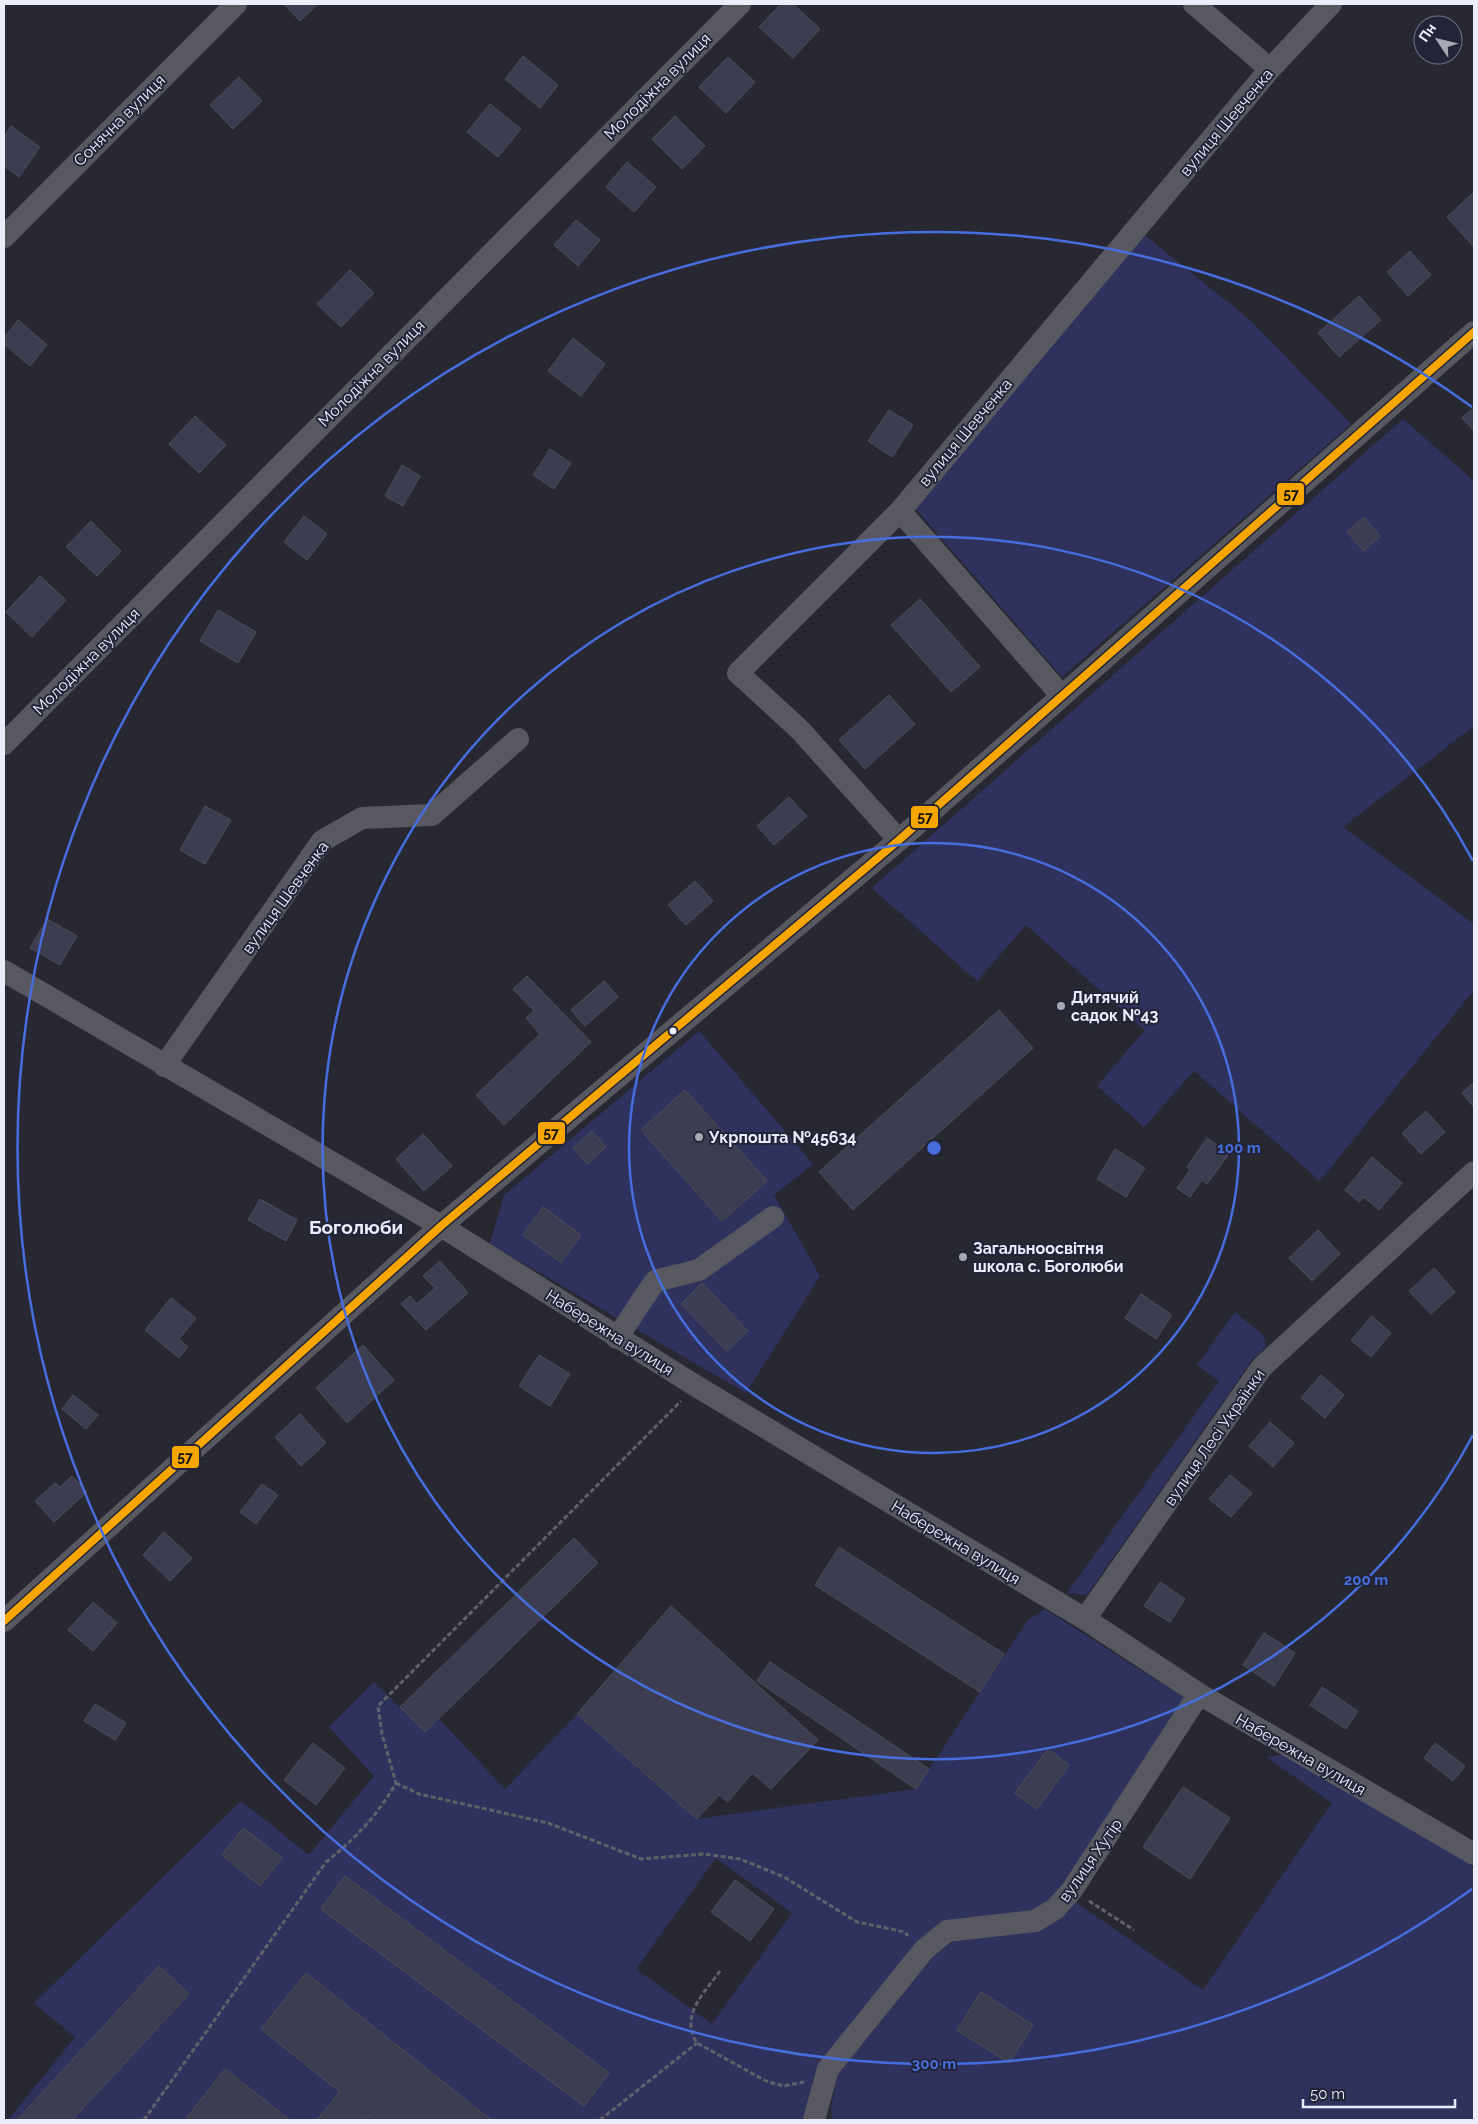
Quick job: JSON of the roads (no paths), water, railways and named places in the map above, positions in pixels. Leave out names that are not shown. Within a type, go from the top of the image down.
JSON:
[{"type":"street","name":"Сонячна вулиця","points":[[4,238],[236,4]]},
{"type":"street","name":"Молодіжна вулиця","points":[[4,744],[740,4]]},
{"type":"street","points":[[1194,4],[1270,69]]},
{"type":"street","name":"вулиця Шевченка","points":[[899,840],[800,730],[738,673],[900,511],[1270,69],[1331,4]]},
{"type":"street","points":[[4,1621],[441,1226],[899,840],[1474,332]]},
{"type":"street","points":[[900,511],[1061,695]]},
{"type":"street","name":"вулиця Шевченка","points":[[164,1066],[322,841],[362,818],[432,815],[518,740]]},
{"type":"street","points":[[4,971],[441,1226]]},
{"type":"street","name":"вулиця Лесі Українки","points":[[1085,1619],[1262,1368],[1474,1172]]},
{"type":"street","points":[[617,1338],[655,1280],[699,1270],[773,1216]]},
{"type":"street","name":"Набережна вулиця","points":[[441,1226],[617,1338],[1085,1619],[1199,1694],[1474,1854]]},
{"type":"street","name":"вулиця Хутір","points":[[814,2120],[828,2069],[924,1950],[947,1931],[1035,1921],[1055,1909],[1072,1890],[1199,1694]]},
{"type":"place","name":"Дитячий садок №43","points":[[1061,1006]]},
{"type":"place","name":"Укрпошта №45634","points":[[699,1137]]},
{"type":"place","name":"Загальноосвітня школа с. Боголюби","points":[[963,1257]]},
{"type":"district","name":"Боголюби","points":[[356,1227]]}]
